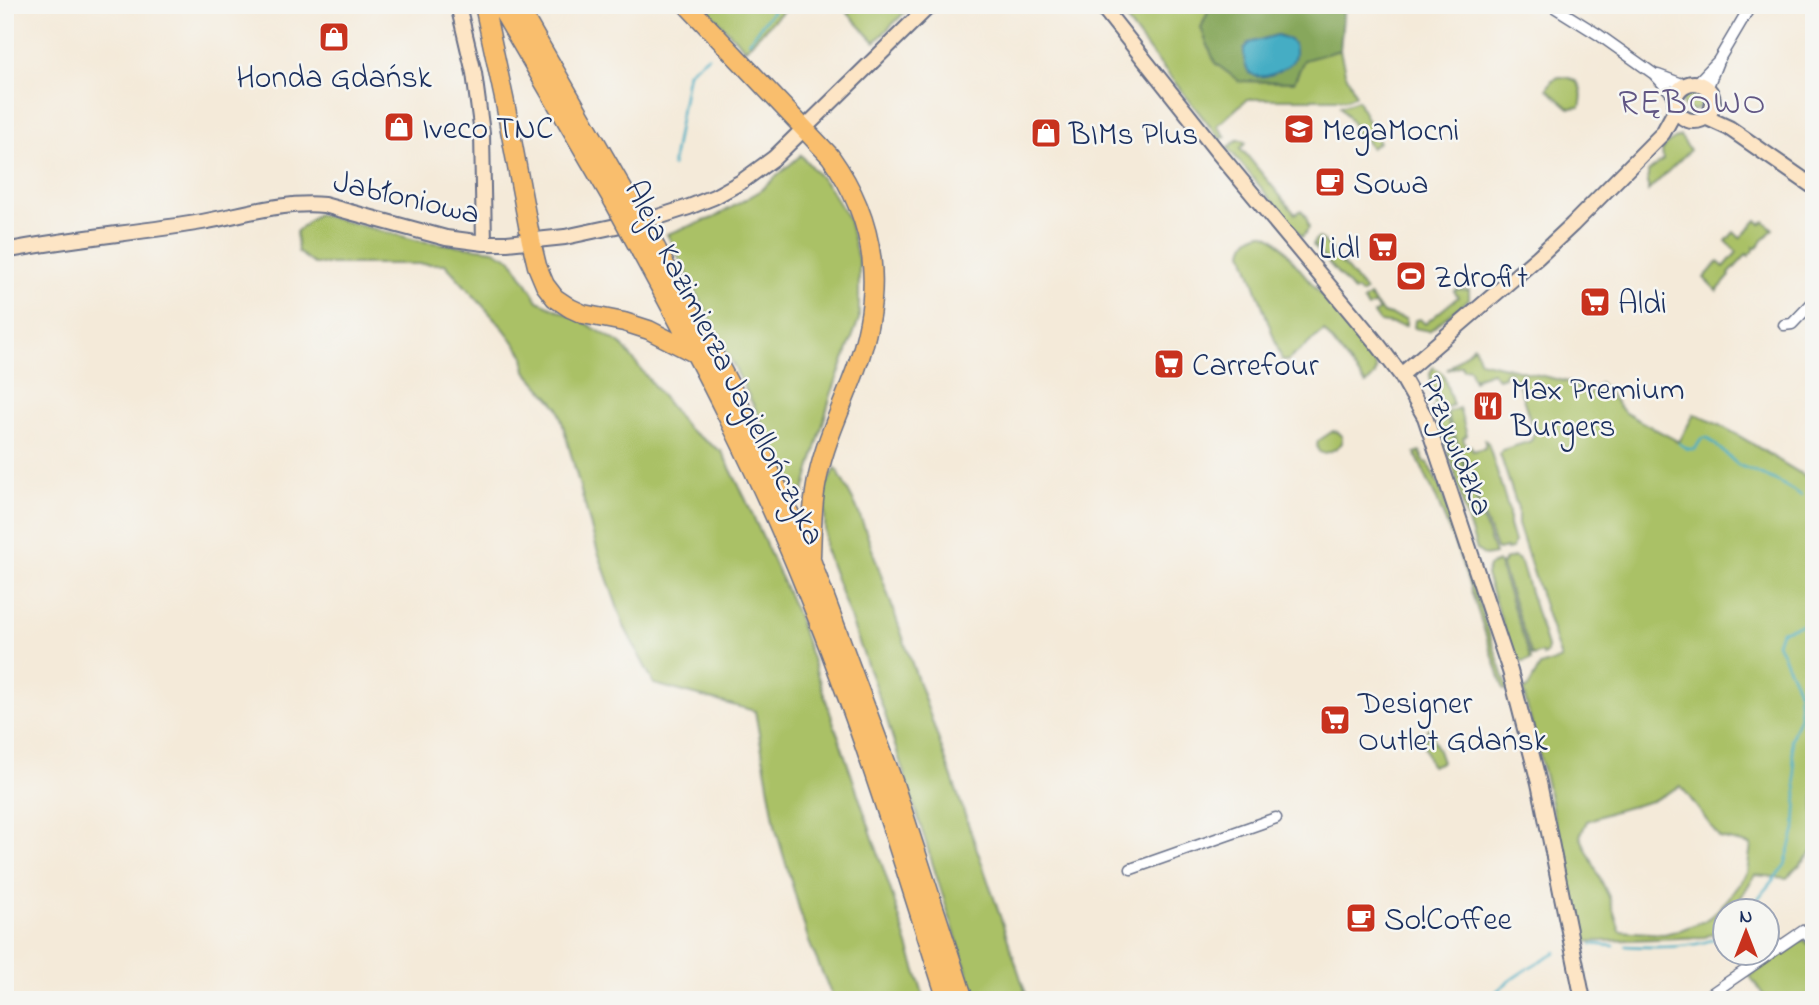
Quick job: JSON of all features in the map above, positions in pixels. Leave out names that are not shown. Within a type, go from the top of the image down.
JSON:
[{"type":"highway","points":[[484,5],[531,241],[545,285],[555,298],[569,308],[649,330],[696,354]]},
{"type":"highway","name":"Aleja Kazimierza Jagiellończyka","points":[[499,5],[621,201]]},
{"type":"highway","name":"Aleja Kazimierza Jagiellończyka","points":[[517,5],[621,201],[733,391],[811,560],[894,784],[964,1000]]},
{"type":"highway","points":[[687,5],[830,156],[844,175],[859,209],[870,246],[874,285],[867,332],[818,475],[811,560]]},
{"type":"highway","name":"Aleja Kazimierza Jagiellończyka","points":[[649,250],[696,354],[754,469],[818,620],[869,757],[947,1000]]},
{"type":"street","points":[[458,5],[474,73],[482,133],[484,243]]},
{"type":"street","name":"Jabłoniowa","points":[[5,251],[308,203],[446,238],[484,243],[531,241],[587,233],[658,217],[715,197],[774,158],[930,5]]},
{"type":"street","name":"Przywidzka","points":[[1101,5],[1216,150],[1379,346],[1401,375],[1424,417],[1516,688],[1539,783],[1583,1000]]},
{"type":"street","points":[[1550,5],[1654,74],[1679,108],[1700,120],[1709,111],[1711,94],[1696,86],[1654,74]]},
{"type":"street","points":[[1401,375],[1538,257],[1663,133],[1679,108],[1679,90],[1696,86],[1718,61],[1751,5]]},
{"type":"street","points":[[1709,111],[1814,187]]},
{"type":"street","points":[[1784,326],[1792,324],[1814,300]]},
{"type":"street","points":[[1131,869],[1276,818]]},
{"type":"street","points":[[1702,1000],[1802,931],[1809,937]]},
{"type":"green space","points":[[703,5],[789,5],[745,49]]},
{"type":"green space","points":[[840,5],[912,5],[875,42]]},
{"type":"green space","points":[[1115,5],[1209,5],[1201,28],[1239,81],[1294,82],[1303,60],[1340,50],[1345,72],[1356,95],[1347,99],[1247,99],[1217,126],[1226,137],[1220,139]]},
{"type":"green space","points":[[1209,5],[1344,5],[1340,50],[1304,60],[1294,82],[1239,81],[1215,63],[1201,28]],"holes":[[[1277,35],[1292,43],[1295,55],[1249,43]]]},
{"type":"green space","points":[[1559,77],[1576,81],[1579,85],[1582,95],[1580,107],[1569,108],[1547,89],[1552,80]]},
{"type":"green space","points":[[1688,91],[1696,91],[1702,101],[1696,111],[1688,111],[1682,105],[1682,97]]},
{"type":"green space","points":[[1358,100],[1379,142],[1371,148],[1353,129],[1355,127],[1340,106]]},
{"type":"green space","points":[[1680,136],[1690,150],[1648,191],[1648,172],[1663,160],[1662,150],[1668,143]]},
{"type":"green space","points":[[1237,140],[1246,143],[1240,149],[1295,214],[1301,210],[1306,216],[1309,228],[1302,237],[1228,148]]},
{"type":"green space","points":[[801,155],[828,186],[848,218],[859,264],[859,319],[831,395],[801,502],[667,234],[713,218],[760,191]]},
{"type":"green space","points":[[317,214],[420,241],[494,250],[512,260],[538,301],[580,320],[621,344],[688,429],[722,452],[796,612],[892,894],[925,1000],[834,1000],[809,942],[776,830],[755,711],[654,684],[624,626],[597,549],[558,407],[526,371],[524,356],[504,329],[445,264],[314,264],[298,252],[296,232]]},
{"type":"green space","points":[[1757,220],[1761,224],[1764,221],[1773,229],[1756,248],[1753,247],[1754,250],[1749,256],[1747,254],[1717,291],[1704,278],[1718,262],[1724,267],[1737,252],[1726,241],[1734,232],[1740,238]]},
{"type":"green space","points":[[1262,233],[1280,244],[1372,355],[1376,371],[1366,384],[1324,331],[1287,361],[1282,360],[1243,252],[1249,239]]},
{"type":"green space","points":[[1319,238],[1365,291],[1361,294],[1357,290],[1354,292],[1313,245]]},
{"type":"green space","points":[[1469,290],[1469,299],[1429,331],[1414,328],[1415,320],[1420,319],[1425,324],[1458,297],[1454,291]]},
{"type":"green space","points":[[1369,296],[1383,313],[1406,319],[1406,326],[1380,322],[1374,314],[1379,310],[1374,304],[1368,308],[1363,301]]},
{"type":"green space","points":[[1474,346],[1480,361],[1568,382],[1589,394],[1600,383],[1625,413],[1679,442],[1694,414],[1725,428],[1814,481],[1814,850],[1787,878],[1755,875],[1741,897],[1729,897],[1747,873],[1751,845],[1720,838],[1681,786],[1652,801],[1587,821],[1580,836],[1609,897],[1620,931],[1664,934],[1710,917],[1710,935],[1579,942],[1549,794],[1523,690],[1528,688],[1540,666],[1561,659],[1518,524],[1518,509],[1500,454],[1502,450],[1531,441],[1534,433],[1518,382],[1510,376],[1510,372],[1505,372],[1504,376],[1498,378],[1492,372],[1474,378],[1474,381],[1469,368],[1463,369],[1461,365],[1447,370]]},
{"type":"green space","points":[[1433,367],[1443,374],[1453,405],[1438,410],[1434,402],[1430,374]]},
{"type":"green space","points":[[1432,406],[1437,414],[1445,414],[1495,554],[1485,556],[1477,550]]},
{"type":"green space","points":[[1459,408],[1467,435],[1463,438],[1466,447],[1471,446],[1473,451],[1485,448],[1485,440],[1488,443],[1509,511],[1509,525],[1514,542],[1512,549],[1496,549],[1447,414]]},
{"type":"green space","points":[[1333,431],[1342,436],[1342,443],[1330,452],[1321,453],[1317,447],[1318,441]]},
{"type":"green space","points":[[1420,451],[1440,487],[1508,689],[1504,690],[1459,554],[1415,453]]},
{"type":"green space","points":[[836,468],[865,529],[1028,1000],[976,1000],[883,708],[825,549],[825,487]]},
{"type":"green space","points":[[1513,557],[1521,563],[1547,647],[1543,656],[1542,653],[1532,656],[1501,564]]},
{"type":"green space","points":[[1498,562],[1531,660],[1518,661],[1513,655],[1486,575],[1489,566]]},
{"type":"green space","points":[[1430,728],[1442,762],[1431,766],[1423,743],[1428,736],[1427,729]]},
{"type":"green space","points":[[1804,940],[1814,950],[1814,1000],[1767,1000],[1750,976],[1763,967],[1780,967],[1780,955]]},
{"type":"water","points":[[1277,35],[1292,42],[1295,49],[1293,60],[1273,74],[1259,77],[1250,73],[1245,63],[1244,49],[1249,43]]},
{"type":"waterway","points":[[749,41],[777,5]]},
{"type":"waterway","points":[[672,166],[688,72],[708,56]]},
{"type":"waterway","points":[[1679,443],[1688,449],[1695,449],[1702,438],[1708,438],[1738,465],[1773,479],[1801,495]]},
{"type":"waterway","points":[[1759,897],[1785,865],[1795,830],[1797,794],[1791,739],[1800,716],[1798,688],[1777,643],[1781,631],[1814,622]]},
{"type":"waterway","points":[[1626,946],[1663,947],[1710,941]]},
{"type":"waterway","points":[[1592,944],[1614,946]]},
{"type":"waterway","points":[[1489,1000],[1510,980],[1556,952]]},
{"type":"place","name":"Honda Gdańsk","points":[[334,37]]},
{"type":"place","name":"Iveco TNC","points":[[399,127]]},
{"type":"place","name":"MegaMocni","points":[[1299,129]]},
{"type":"place","name":"BIMs Plus","points":[[1046,133]]},
{"type":"place","name":"Sowa","points":[[1330,182]]},
{"type":"place","name":"Lidl","points":[[1383,247]]},
{"type":"place","name":"Zdrofit","points":[[1411,276]]},
{"type":"place","name":"Aldi","points":[[1595,302]]},
{"type":"place","name":"Carrefour","points":[[1169,364]]},
{"type":"place","name":"Max Premium Burgers","points":[[1488,406]]},
{"type":"place","name":"Designer Outlet Gdańsk","points":[[1335,720]]},
{"type":"place","name":"So!Coffee","points":[[1361,918]]},
{"type":"district","name":"RĘBOWO","points":[[1693,101]]}]
